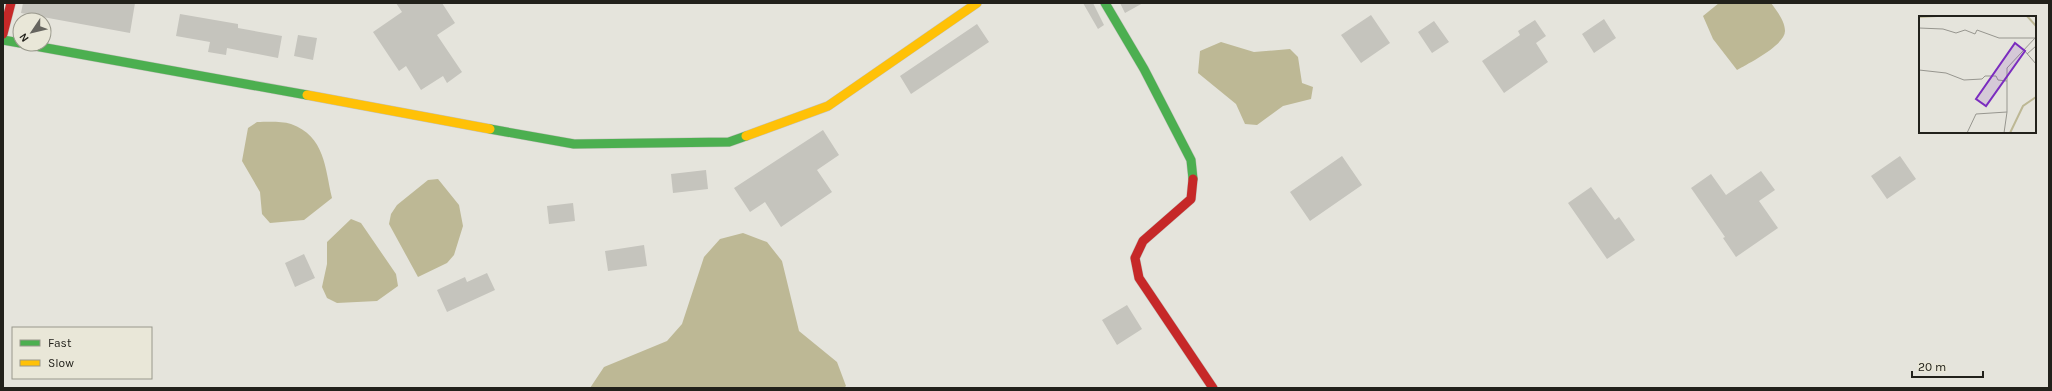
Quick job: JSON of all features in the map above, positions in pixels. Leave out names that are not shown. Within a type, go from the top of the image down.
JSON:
[{"type":"main road","points":[[3,34],[11,3]]},
{"type":"main road","points":[[52,49],[574,144],[729,142],[828,106],[977,3]]},
{"type":"main road","points":[[1105,3],[1144,69],[1191,160],[1193,182],[1192,199],[1143,241],[1135,258],[1139,278],[1213,388]]},
{"type":"shaded area","points":[[1719,3],[1771,3],[1784,24],[1785,31],[1783,36],[1773,48],[1737,70],[1713,39],[1703,16]]},
{"type":"shaded area","points":[[1221,42],[1254,52],[1290,49],[1298,57],[1302,83],[1313,87],[1311,99],[1283,106],[1257,125],[1245,124],[1236,104],[1198,73],[1200,51]]},
{"type":"shaded area","points":[[257,122],[287,123],[302,129],[311,136],[322,154],[332,198],[304,220],[270,223],[262,214],[260,192],[242,161],[248,128]]},
{"type":"shaded area","points":[[438,179],[459,205],[463,226],[454,255],[447,263],[418,277],[389,224],[391,214],[397,205],[428,180]]},
{"type":"shaded area","points":[[351,219],[361,223],[396,274],[398,286],[377,301],[337,303],[327,298],[322,287],[327,264],[327,242]]},
{"type":"shaded area","points":[[743,233],[767,242],[782,261],[799,331],[837,362],[846,386],[844,388],[590,388],[604,367],[667,341],[682,324],[704,257],[720,239]]},
{"type":"building","points":[[23,3],[135,3],[130,33],[52,19],[52,12],[21,12]]},
{"type":"building","points":[[396,3],[442,3],[455,23],[437,35],[462,72],[447,83],[443,76],[421,90],[406,66],[399,71],[373,32],[402,12]]},
{"type":"building","points":[[1083,3],[1093,3],[1104,25],[1098,29]]},
{"type":"building","points":[[1120,3],[1143,3],[1125,13]]},
{"type":"building","points":[[180,14],[238,24],[238,28],[282,36],[278,58],[227,48],[226,55],[208,52],[210,42],[176,36]]},
{"type":"building","points":[[1371,15],[1390,43],[1361,63],[1341,35]]},
{"type":"building","points":[[1604,19],[1616,38],[1594,53],[1582,34]]},
{"type":"building","points":[[1535,20],[1546,36],[1536,43],[1548,62],[1504,93],[1482,61],[1520,35],[1518,31]]},
{"type":"building","points":[[1434,21],[1449,42],[1432,53],[1418,32]]},
{"type":"building","points":[[977,24],[989,42],[911,94],[900,76]]},
{"type":"building","points":[[298,35],[317,38],[313,60],[294,56]]},
{"type":"building","points":[[823,130],[839,155],[817,170],[832,192],[781,227],[765,202],[750,212],[734,188]]},
{"type":"building","points":[[1342,156],[1362,185],[1310,221],[1290,192]]},
{"type":"building","points":[[1900,156],[1916,179],[1887,199],[1871,176]]},
{"type":"building","points":[[706,170],[708,189],[673,193],[671,174]]},
{"type":"building","points":[[1761,171],[1775,190],[1759,201],[1778,228],[1736,257],[1723,238],[1725,237],[1691,188],[1711,174],[1726,195]]},
{"type":"building","points":[[1591,187],[1615,220],[1619,217],[1635,240],[1607,259],[1568,203]]},
{"type":"building","points":[[573,203],[575,221],[549,224],[547,206]]},
{"type":"building","points":[[644,245],[647,266],[608,271],[605,251]]},
{"type":"building","points":[[304,254],[315,278],[295,287],[285,263]]},
{"type":"building","points":[[487,273],[495,290],[447,312],[437,290],[465,277],[467,282]]},
{"type":"building","points":[[1127,305],[1142,329],[1117,345],[1102,320]]},
{"type":"traffic: fast","points":[[1105,3],[1144,69],[1191,160],[1193,179]]},
{"type":"traffic: fast","points":[[3,40],[12,42]]},
{"type":"traffic: fast","points":[[52,49],[307,95]]},
{"type":"traffic: fast","points":[[490,129],[574,144],[729,142],[746,136]]},
{"type":"traffic: slow","points":[[746,136],[828,106],[977,3]]},
{"type":"traffic: slow","points":[[307,95],[490,129]]},
{"type":"traffic: jam","points":[[3,34],[11,3]]},
{"type":"traffic: jam","points":[[1193,179],[1191,199],[1143,241],[1135,258],[1139,278],[1213,388]]}]
